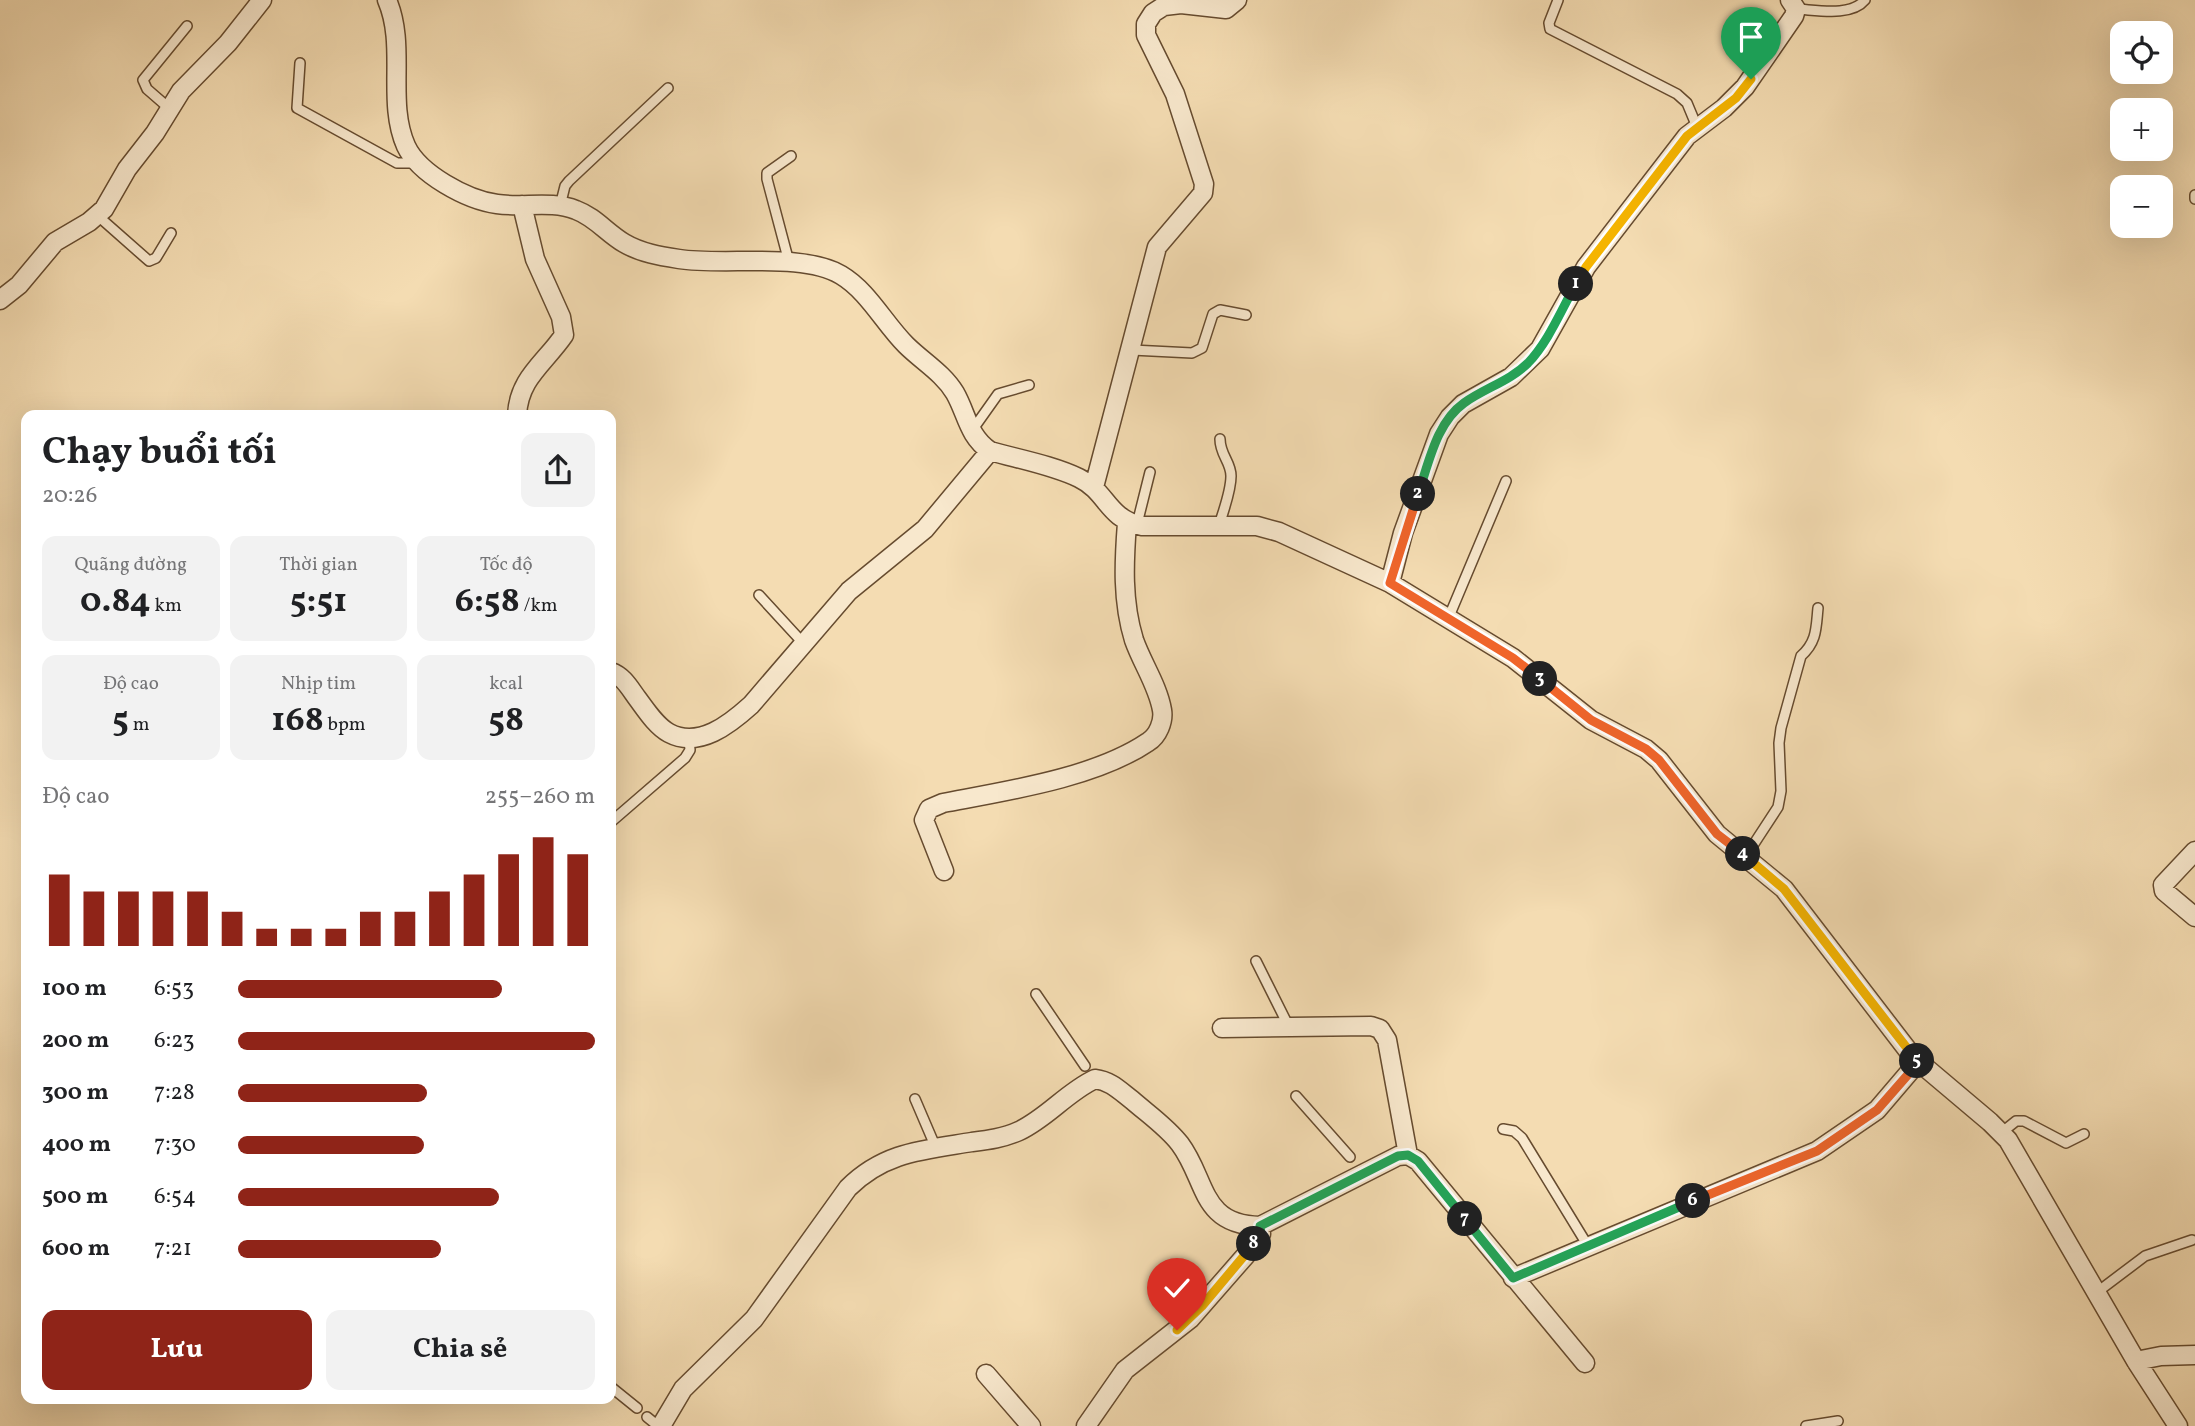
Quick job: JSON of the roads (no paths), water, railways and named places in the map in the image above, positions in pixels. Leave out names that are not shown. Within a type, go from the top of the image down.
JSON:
[{"type":"street","points":[[0,300],[19,285],[55,242],[98,216],[181,90],[228,43],[262,0]]},
{"type":"street","points":[[387,0],[396,33],[400,122],[406,146],[417,163],[431,176],[483,201],[559,206],[588,215],[622,242],[639,251],[682,259],[790,263],[821,267],[841,275],[857,287],[906,345],[944,379],[955,393],[971,432],[989,451],[1078,477],[1094,487],[1114,513],[1132,524],[1257,526],[1279,532],[1390,583],[1513,658],[1591,720],[1646,749],[1659,760],[1717,834],[1784,889],[1919,1062],[2001,1133],[2025,1166],[2136,1361],[2178,1426]]},
{"type":"street","points":[[1094,487],[1157,247],[1203,194],[1204,184],[1175,94],[1146,35],[1146,24],[1153,13],[1164,6],[1181,4],[1226,9],[1237,0]]},
{"type":"street","points":[[1390,583],[1404,533],[1439,434],[1450,416],[1463,404],[1511,377],[1540,349],[1586,267],[1697,127],[1724,108],[1745,87],[1794,16],[1793,5]]},
{"type":"street","points":[[517,410],[518,396],[530,375],[550,356],[564,335],[561,317],[536,259],[522,205]]},
{"type":"street","points":[[616,674],[658,724],[670,734],[689,739],[708,735],[737,717],[849,591],[925,529],[989,451]]},
{"type":"street","points":[[944,872],[924,820],[929,809],[943,803],[1097,767],[1150,741],[1160,728],[1163,711],[1134,638],[1125,599],[1124,571],[1132,524]]},
{"type":"street","points":[[2195,850],[2163,885],[2164,891],[2195,918]]},
{"type":"street","points":[[1222,1028],[1371,1026],[1380,1030],[1387,1040],[1408,1155]]},
{"type":"street","points":[[1513,1278],[1817,1151],[1877,1110],[1919,1062]]},
{"type":"street","points":[[655,1423],[683,1389],[754,1320],[856,1180],[883,1161],[1017,1132],[1040,1119],[1085,1084],[1090,1073],[1114,1086],[1170,1133],[1187,1155],[1215,1211],[1225,1218],[1260,1226],[1361,1169],[1408,1155],[1418,1161],[1586,1363]]},
{"type":"street","points":[[1086,1426],[1125,1370],[1190,1319],[1246,1255],[1261,1234],[1260,1226]]},
{"type":"street","points":[[2136,1361],[2161,1356],[2195,1355]]},
{"type":"street","points":[[986,1374],[1031,1426]]},
{"type":"lane","points":[[1558,0],[1549,23],[1550,29],[1677,94],[1687,103],[1697,127]]},
{"type":"lane","points":[[1793,5],[1849,10],[1858,7],[1865,0]]},
{"type":"lane","points":[[170,109],[147,89],[143,80],[187,26]]},
{"type":"lane","points":[[300,63],[297,107],[397,163],[417,163]]},
{"type":"lane","points":[[559,206],[569,181],[668,88]]},
{"type":"lane","points":[[790,263],[766,179],[772,167],[791,156]]},
{"type":"lane","points":[[98,216],[149,261],[156,258],[171,233]]},
{"type":"lane","points":[[1132,349],[1192,354],[1202,348],[1213,314],[1220,310],[1246,315]]},
{"type":"lane","points":[[971,432],[998,394],[1029,385]]},
{"type":"lane","points":[[1219,526],[1231,477],[1229,466],[1220,452],[1220,439]]},
{"type":"lane","points":[[1132,524],[1150,472]]},
{"type":"lane","points":[[1448,619],[1506,481]]},
{"type":"lane","points":[[759,595],[804,644]]},
{"type":"lane","points":[[1746,856],[1778,807],[1781,790],[1781,728],[1801,656],[1810,648],[1815,637],[1818,608]]},
{"type":"lane","points":[[616,818],[685,758],[690,750],[689,739]]},
{"type":"lane","points":[[1256,961],[1289,1027]]},
{"type":"lane","points":[[1036,994],[1090,1073]]},
{"type":"lane","points":[[1296,1097],[1350,1157]]},
{"type":"lane","points":[[915,1099],[936,1148]]},
{"type":"lane","points":[[2001,1133],[2016,1121],[2024,1121],[2066,1143],[2084,1134]]},
{"type":"lane","points":[[1503,1129],[1514,1131],[1522,1138],[1588,1246]]},
{"type":"lane","points":[[2096,1293],[2145,1256],[2192,1240]]},
{"type":"lane","points":[[616,1391],[637,1408]]},
{"type":"lane","points":[[1807,1426],[1838,1421]]}]
